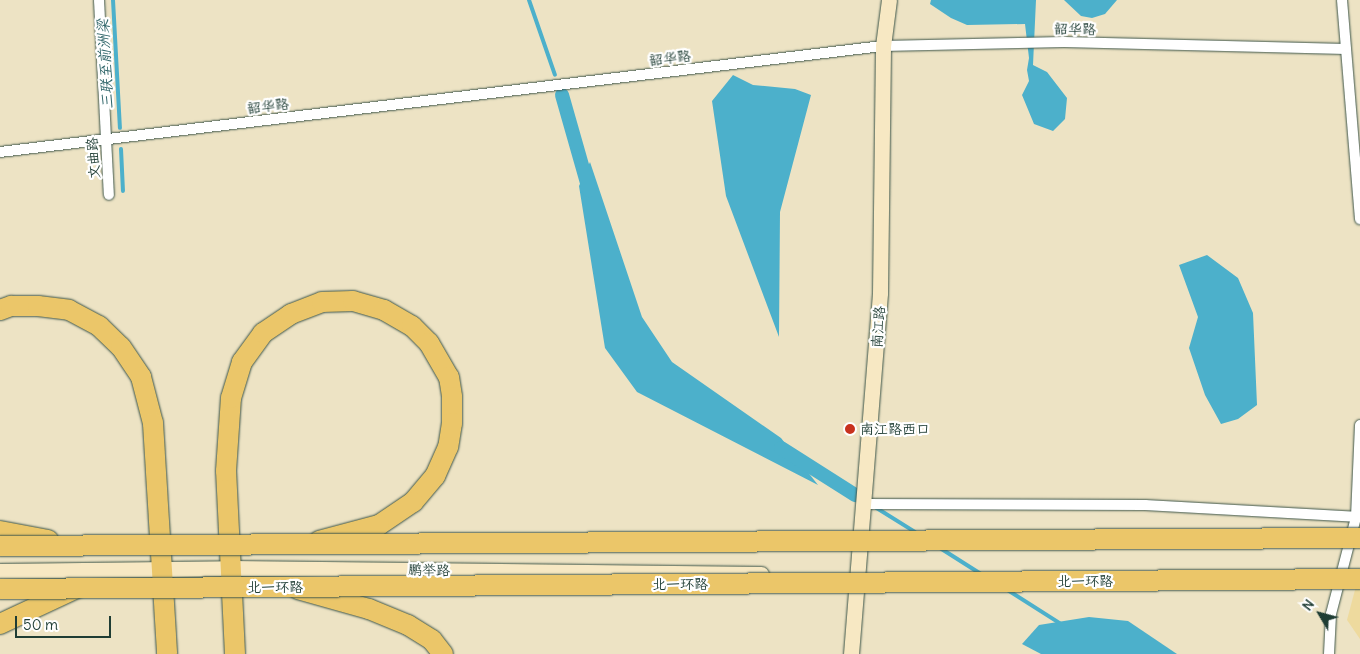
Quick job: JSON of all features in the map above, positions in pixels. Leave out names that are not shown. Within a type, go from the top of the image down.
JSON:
[{"type":"highway","points":[[235,654],[226,470],[231,398],[242,362],[263,333],[291,314],[322,302],[353,301],[384,310],[412,326],[429,343],[449,377],[452,397],[452,423],[448,447],[435,476],[412,502],[379,524],[312,543]]},
{"type":"highway","points":[[0,310],[11,306],[38,306],[69,310],[99,326],[121,347],[141,376],[153,423],[167,654]]},
{"type":"highway","points":[[0,531],[74,544]]},
{"type":"highway","points":[[0,546],[74,544],[1360,538]]},
{"type":"highway","name":"北一环路","points":[[0,589],[1360,579]]},
{"type":"highway","points":[[289,587],[369,609],[408,625],[432,640],[443,654]]},
{"type":"highway","points":[[0,624],[77,588]]},
{"type":"street","name":"文曲路","points":[[99,0],[109,195]]},
{"type":"street","name":"南江路","points":[[851,654],[865,504],[880,293],[883,46],[889,0]]},
{"type":"street","points":[[1342,0],[1360,219]]},
{"type":"street","name":"韶华路","points":[[0,152],[883,46],[1064,42],[1346,49]]},
{"type":"street","points":[[1329,654],[1331,614],[1358,517],[1360,425]]},
{"type":"street","points":[[865,504],[1145,506],[1358,517]]},
{"type":"street","name":"鹏举路","points":[[0,571],[231,568],[858,575]]},
{"type":"sand","points":[[1360,571],[1360,639],[1347,620]]},
{"type":"water","points":[[931,0],[1036,0],[1033,65],[1047,72],[1067,98],[1065,119],[1053,131],[1034,124],[1022,95],[1029,81],[1027,70],[1029,58],[1025,24],[967,25],[951,18],[930,4]]},
{"type":"water","points":[[1064,0],[1117,0],[1105,14],[1092,18],[1081,16]]},
{"type":"water","points":[[733,75],[753,85],[795,89],[811,95],[780,212],[779,337],[726,196],[712,101]]},
{"type":"water","points":[[590,162],[642,317],[672,362],[781,438],[818,485],[637,392],[605,348],[579,186]]},
{"type":"water","points":[[1207,255],[1238,278],[1253,313],[1257,405],[1238,419],[1221,424],[1205,395],[1189,348],[1198,317],[1179,265]]},
{"type":"water","points":[[1089,617],[1128,621],[1177,654],[1041,654],[1022,644],[1039,625]]},
{"type":"waterway","name":"三联至前洲梁","points":[[113,0],[120,128]]},
{"type":"waterway","points":[[529,0],[555,75]]},
{"type":"waterway","points":[[562,95],[589,190]]},
{"type":"waterway","name":"三联至前洲梁","points":[[121,149],[123,191]]},
{"type":"waterway","points":[[781,448],[855,495]]},
{"type":"waterway","points":[[875,507],[915,532]]},
{"type":"waterway","points":[[940,548],[981,574]]},
{"type":"waterway","points":[[1006,589],[1061,624]]},
{"type":"place","name":"南江路西口","points":[[850,429]]}]
